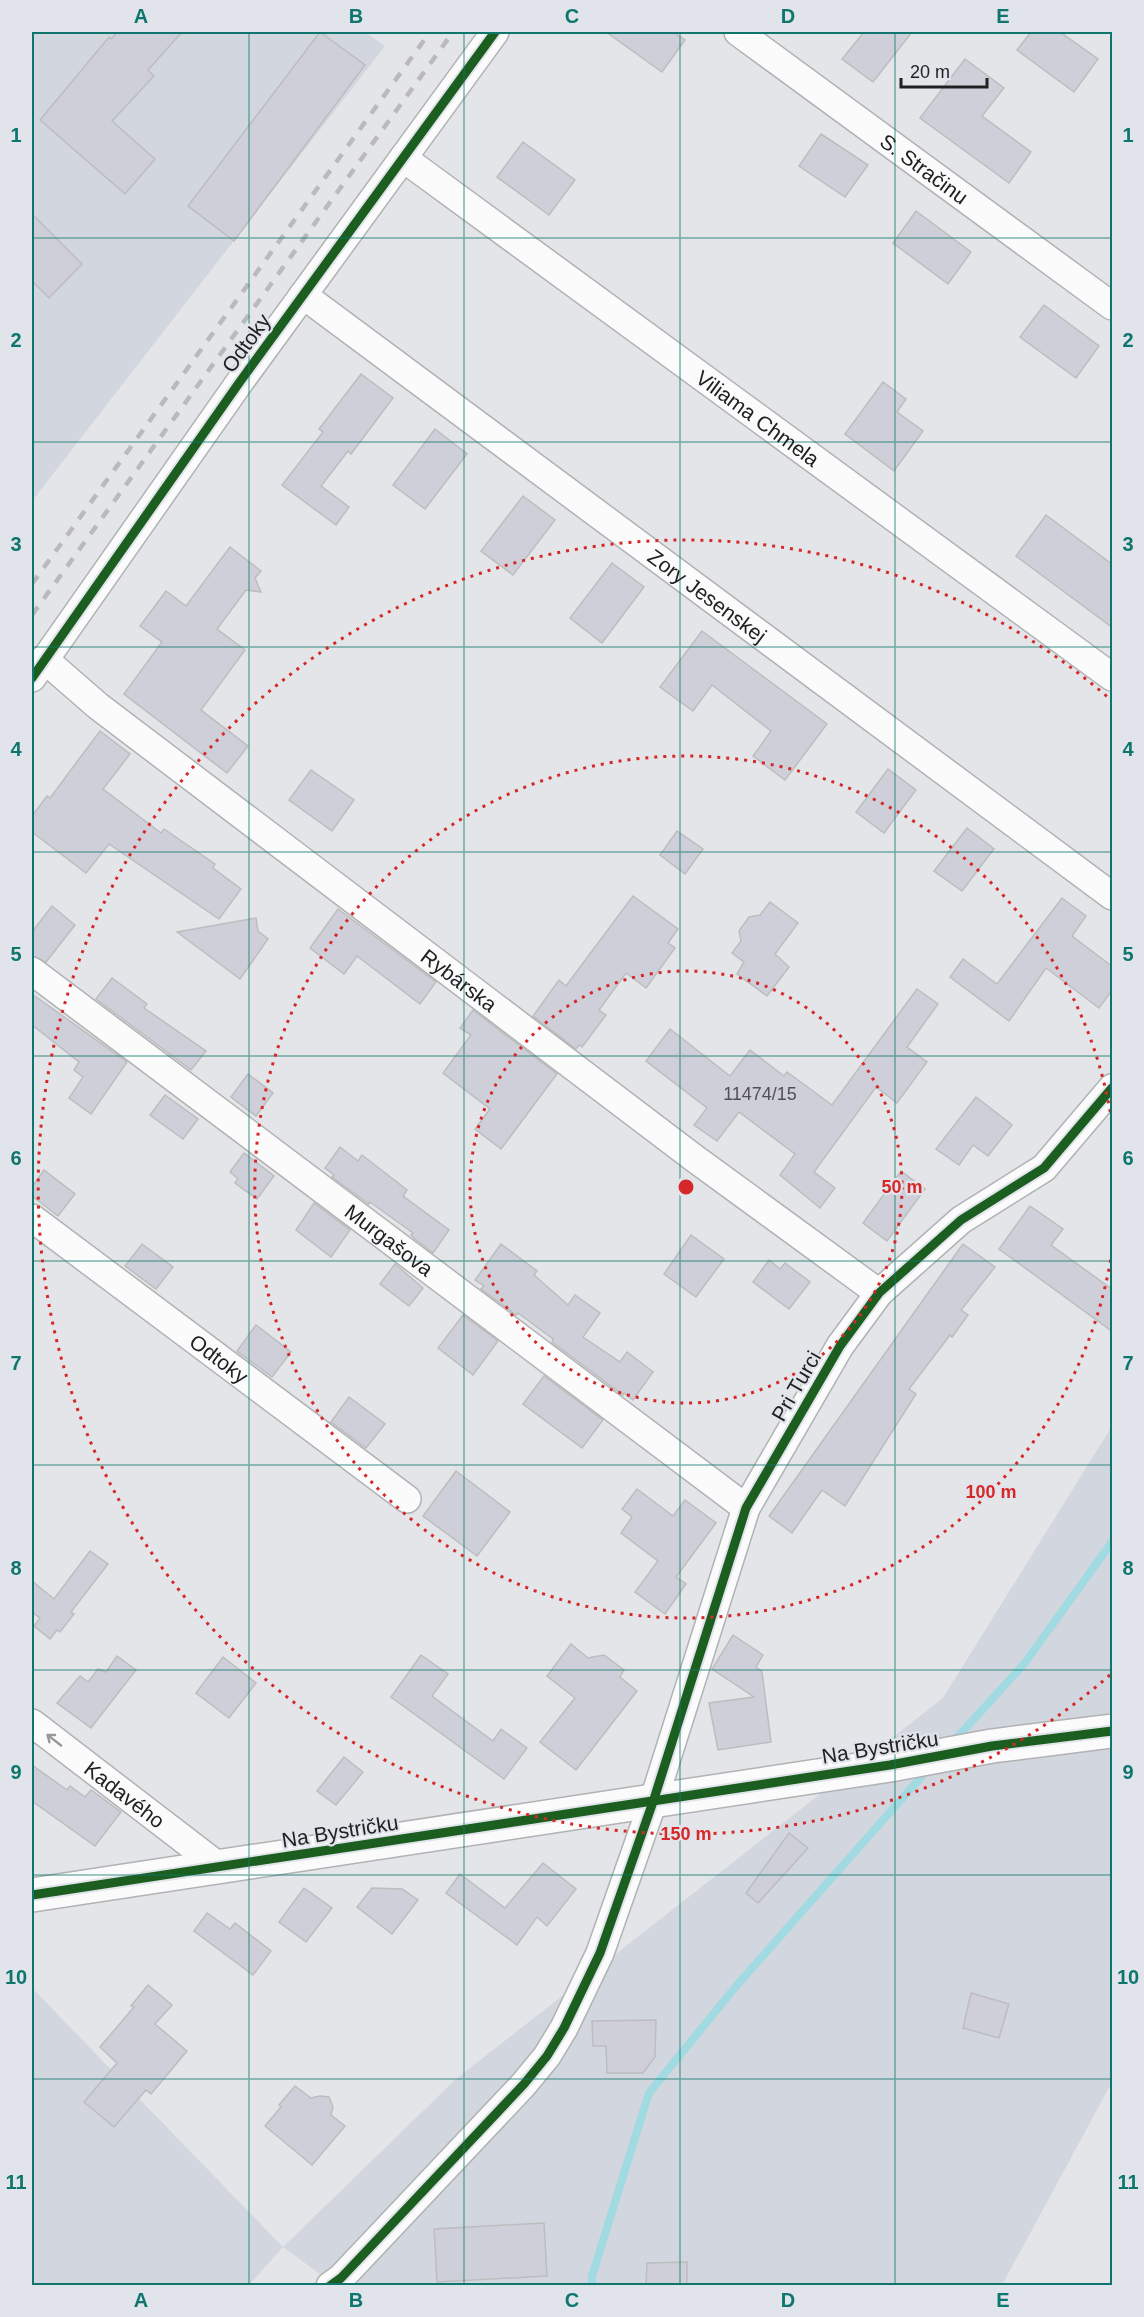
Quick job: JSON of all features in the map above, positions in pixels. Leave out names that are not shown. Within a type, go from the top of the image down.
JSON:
[{"type":"street","name":"Odtoky","points":[[38,668],[303,295],[495,32]]},
{"type":"street","name":"S. Stračinu","points":[[738,32],[1113,306]]},
{"type":"street","name":"Viliama Chmela","points":[[404,158],[1113,677]]},
{"type":"street","name":"Zory Jesenskej","points":[[303,295],[1113,896]]},
{"type":"street","name":"Rybárska","points":[[38,668],[98,706],[684,1151],[879,1293]]},
{"type":"street","name":"Murgašova","points":[[32,971],[746,1508]]},
{"type":"street","name":"Pri Turci","points":[[654,1799],[746,1508],[840,1346],[879,1293],[961,1220],[1044,1168],[1113,1088]]},
{"type":"street","name":"Odtoky","points":[[32,1218],[407,1499]]},
{"type":"street","name":"Kadavého","points":[[32,1723],[217,1865]]},
{"type":"street","name":"Na Bystričku","points":[[32,1895],[217,1865],[246,1864],[654,1799],[890,1765],[992,1746],[1113,1731]]},
{"type":"street","points":[[330,2286],[341,2278],[547,2056],[564,2028],[600,1953],[654,1799]]},
{"type":"shaded area","points":[[32,32],[365,32],[385,46],[32,501]]},
{"type":"shaded area","points":[[1112,1426],[1112,2082],[1002,2285],[335,2285],[283,2247],[456,2079],[943,1698]]},
{"type":"shaded area","points":[[32,1988],[283,2247],[249,2285],[32,2285]]},
{"type":"building","points":[[118,32],[182,32],[148,70],[154,76],[112,121],[155,159],[125,194],[40,120],[109,37],[111,39]]},
{"type":"building","points":[[320,32],[365,65],[234,241],[188,206]]},
{"type":"building","points":[[606,32],[673,32],[685,40],[662,72]]},
{"type":"building","points":[[864,32],[912,32],[873,82],[842,59]]},
{"type":"building","points":[[1031,32],[1060,32],[1098,59],[1074,92],[1017,50]]},
{"type":"building","points":[[965,59],[1004,88],[982,116],[1031,152],[1009,183],[920,118]]},
{"type":"building","points":[[821,134],[868,165],[845,197],[799,166]]},
{"type":"building","points":[[523,142],[575,180],[549,215],[497,177]]},
{"type":"building","points":[[916,211],[971,252],[948,284],[893,243]]},
{"type":"building","points":[[32,214],[82,264],[49,298],[32,281]]},
{"type":"building","points":[[1044,305],[1099,346],[1076,378],[1020,337]]},
{"type":"building","points":[[361,374],[393,398],[351,454],[348,451],[321,486],[349,507],[336,525],[282,485],[323,432],[319,429]]},
{"type":"building","points":[[883,382],[906,399],[897,412],[923,431],[894,471],[845,434]]},
{"type":"building","points":[[435,429],[467,454],[425,509],[393,485]]},
{"type":"building","points":[[523,496],[555,520],[513,575],[481,551]]},
{"type":"building","points":[[1046,515],[1113,565],[1113,628],[1016,556]]},
{"type":"building","points":[[230,547],[261,571],[255,578],[261,592],[246,590],[217,629],[245,650],[201,710],[248,746],[227,773],[124,694],[162,642],[140,626],[166,591],[186,606]]},
{"type":"building","points":[[612,563],[644,587],[602,643],[570,618]]},
{"type":"building","points":[[702,631],[827,724],[785,780],[753,756],[771,731],[712,685],[693,711],[660,687]]},
{"type":"building","points":[[100,731],[130,754],[103,789],[161,833],[164,829],[215,864],[213,868],[241,889],[219,919],[109,844],[86,873],[32,832],[32,816],[47,796],[50,798]]},
{"type":"building","points":[[888,769],[916,790],[884,833],[856,812]]},
{"type":"building","points":[[311,770],[354,800],[332,831],[289,800]]},
{"type":"building","points":[[967,828],[994,849],[962,891],[934,871]]},
{"type":"building","points":[[677,831],[703,849],[685,874],[660,855]]},
{"type":"building","points":[[633,896],[678,929],[668,943],[675,948],[646,988],[626,973],[599,1010],[606,1015],[582,1047],[579,1045],[576,1049],[533,1016],[559,980],[566,986]]},
{"type":"building","points":[[1062,898],[1086,916],[1072,936],[1113,967],[1113,989],[1099,1008],[1046,968],[1009,1021],[950,977],[963,959],[997,984]]},
{"type":"building","points":[[770,902],[798,923],[775,954],[789,967],[767,996],[737,974],[744,962],[732,953],[741,941],[739,931],[749,917],[760,915]]},
{"type":"building","points":[[52,906],[75,925],[46,962],[32,956],[32,932]]},
{"type":"building","points":[[338,909],[436,982],[420,1004],[357,956],[344,974],[310,948]]},
{"type":"building","points":[[256,918],[258,931],[268,939],[240,979],[177,932]]},
{"type":"building","points":[[112,978],[147,1004],[144,1008],[206,1051],[191,1070],[96,999]]},
{"type":"building","points":[[917,989],[938,1004],[907,1047],[927,1062],[897,1103],[876,1087],[814,1172],[835,1188],[820,1208],[780,1175],[795,1154],[739,1112],[717,1141],[694,1125],[707,1108],[646,1061],[670,1029],[730,1076],[750,1050],[784,1076],[787,1072],[832,1105]]},
{"type":"building","points":[[32,994],[127,1062],[91,1114],[69,1098],[83,1077],[74,1070],[79,1062],[32,1025]]},
{"type":"building","points":[[473,1010],[557,1074],[501,1149],[475,1129],[490,1109],[443,1073],[471,1035],[460,1028]]},
{"type":"building","points":[[248,1074],[273,1093],[256,1116],[231,1097]]},
{"type":"building","points":[[165,1095],[198,1119],[183,1139],[150,1115]]},
{"type":"building","points":[[976,1097],[1012,1125],[988,1156],[973,1145],[959,1165],[936,1149]]},
{"type":"building","points":[[340,1147],[358,1161],[362,1155],[407,1190],[403,1196],[449,1230],[433,1253],[411,1235],[413,1233],[332,1177],[334,1175],[325,1168]]},
{"type":"building","points":[[244,1153],[274,1176],[257,1199],[235,1183],[238,1179],[230,1172]]},
{"type":"building","points":[[44,1170],[75,1194],[58,1216],[32,1196],[32,1187]]},
{"type":"building","points":[[901,1171],[925,1189],[887,1241],[863,1223]]},
{"type":"building","points":[[314,1203],[350,1230],[331,1257],[296,1230]]},
{"type":"building","points":[[1030,1206],[1063,1229],[1051,1245],[1113,1290],[1113,1332],[999,1249]]},
{"type":"building","points":[[691,1235],[724,1259],[696,1297],[664,1274]]},
{"type":"building","points":[[142,1244],[173,1267],[156,1289],[125,1266]]},
{"type":"building","points":[[501,1244],[537,1271],[534,1275],[568,1305],[575,1295],[600,1313],[583,1337],[620,1362],[627,1352],[653,1372],[633,1400],[552,1342],[553,1339],[518,1313],[516,1315],[481,1289],[484,1286],[475,1280]]},
{"type":"building","points":[[963,1244],[995,1267],[961,1310],[968,1315],[909,1389],[916,1394],[845,1506],[822,1490],[792,1533],[769,1516]]},
{"type":"building","points":[[769,1260],[780,1269],[785,1263],[810,1282],[789,1309],[753,1282]]},
{"type":"building","points":[[395,1264],[423,1288],[409,1306],[380,1284]]},
{"type":"building","points":[[463,1315],[498,1341],[473,1375],[438,1348]]},
{"type":"building","points":[[256,1325],[291,1352],[272,1377],[237,1351]]},
{"type":"building","points":[[544,1376],[603,1420],[582,1448],[523,1404]]},
{"type":"building","points":[[349,1397],[385,1424],[366,1448],[331,1422]]},
{"type":"building","points":[[456,1471],[510,1512],[477,1556],[423,1516]]},
{"type":"building","points":[[637,1489],[673,1516],[685,1500],[716,1523],[676,1577],[686,1584],[665,1614],[635,1592],[658,1561],[621,1533],[632,1517],[622,1509]]},
{"type":"building","points":[[90,1551],[108,1564],[71,1612],[74,1614],[60,1632],[57,1630],[50,1639],[34,1626],[40,1618],[32,1612],[32,1581],[54,1599]]},
{"type":"building","points":[[733,1635],[763,1655],[756,1667],[762,1672],[771,1742],[718,1750],[709,1703],[754,1697],[712,1669]]},
{"type":"building","points":[[571,1644],[588,1658],[604,1655],[624,1670],[620,1677],[637,1691],[576,1770],[540,1742],[575,1698],[547,1676]]},
{"type":"building","points":[[421,1655],[448,1674],[432,1696],[493,1741],[501,1729],[527,1748],[504,1779],[391,1697]]},
{"type":"building","points":[[117,1656],[136,1670],[91,1728],[57,1703],[80,1676],[88,1682],[98,1669],[106,1672]]},
{"type":"building","points":[[223,1657],[256,1683],[229,1718],[196,1693]]},
{"type":"building","points":[[344,1757],[363,1772],[336,1805],[317,1791]]},
{"type":"building","points":[[32,1765],[67,1790],[70,1786],[85,1797],[91,1790],[121,1812],[95,1846],[32,1801]]},
{"type":"building","points":[[789,1833],[808,1848],[758,1903],[746,1893]]},
{"type":"building","points":[[543,1863],[576,1889],[547,1926],[537,1917],[517,1945],[446,1893],[460,1874],[505,1908]]},
{"type":"building","points":[[304,1888],[332,1908],[306,1942],[279,1922]]},
{"type":"building","points":[[372,1888],[402,1889],[418,1900],[392,1934],[357,1907]]},
{"type":"building","points":[[207,1913],[230,1929],[235,1923],[271,1951],[253,1975],[194,1931]]},
{"type":"building","points":[[148,1985],[172,2005],[155,2024],[187,2051],[151,2094],[146,2090],[114,2127],[84,2102],[117,2063],[100,2047],[134,2007],[131,2006]]},
{"type":"building","points":[[971,1993],[1009,2004],[999,2038],[963,2028]]},
{"type":"building","points":[[656,2020],[655,2057],[643,2073],[607,2073],[606,2046],[593,2046],[592,2021]]},
{"type":"building","points":[[295,2086],[311,2098],[329,2097],[333,2107],[331,2115],[345,2126],[312,2165],[265,2126]]},
{"type":"building","points":[[544,2223],[547,2276],[437,2282],[434,2229]]},
{"type":"building","points":[[687,2262],[687,2286],[646,2286],[647,2263]]},
{"type":"waterway","points":[[952,1743],[1024,1664],[1112,1542]]},
{"type":"waterway","points":[[592,2286],[592,2276],[649,2093],[737,1985],[929,1768]]},
{"type":"railway","points":[[32,584],[430,32]]},
{"type":"railway","points":[[32,615],[453,32]]},
{"type":"cycle path","points":[[32,678],[239,383],[495,32]]},
{"type":"cycle path","points":[[330,2286],[341,2278],[524,2084],[547,2056],[564,2028],[600,1953],[654,1799],[746,1508],[840,1346],[879,1293],[961,1220],[1044,1168],[1112,1088]]},
{"type":"cycle path","points":[[32,1895],[890,1765],[992,1746],[1112,1731]]}]
